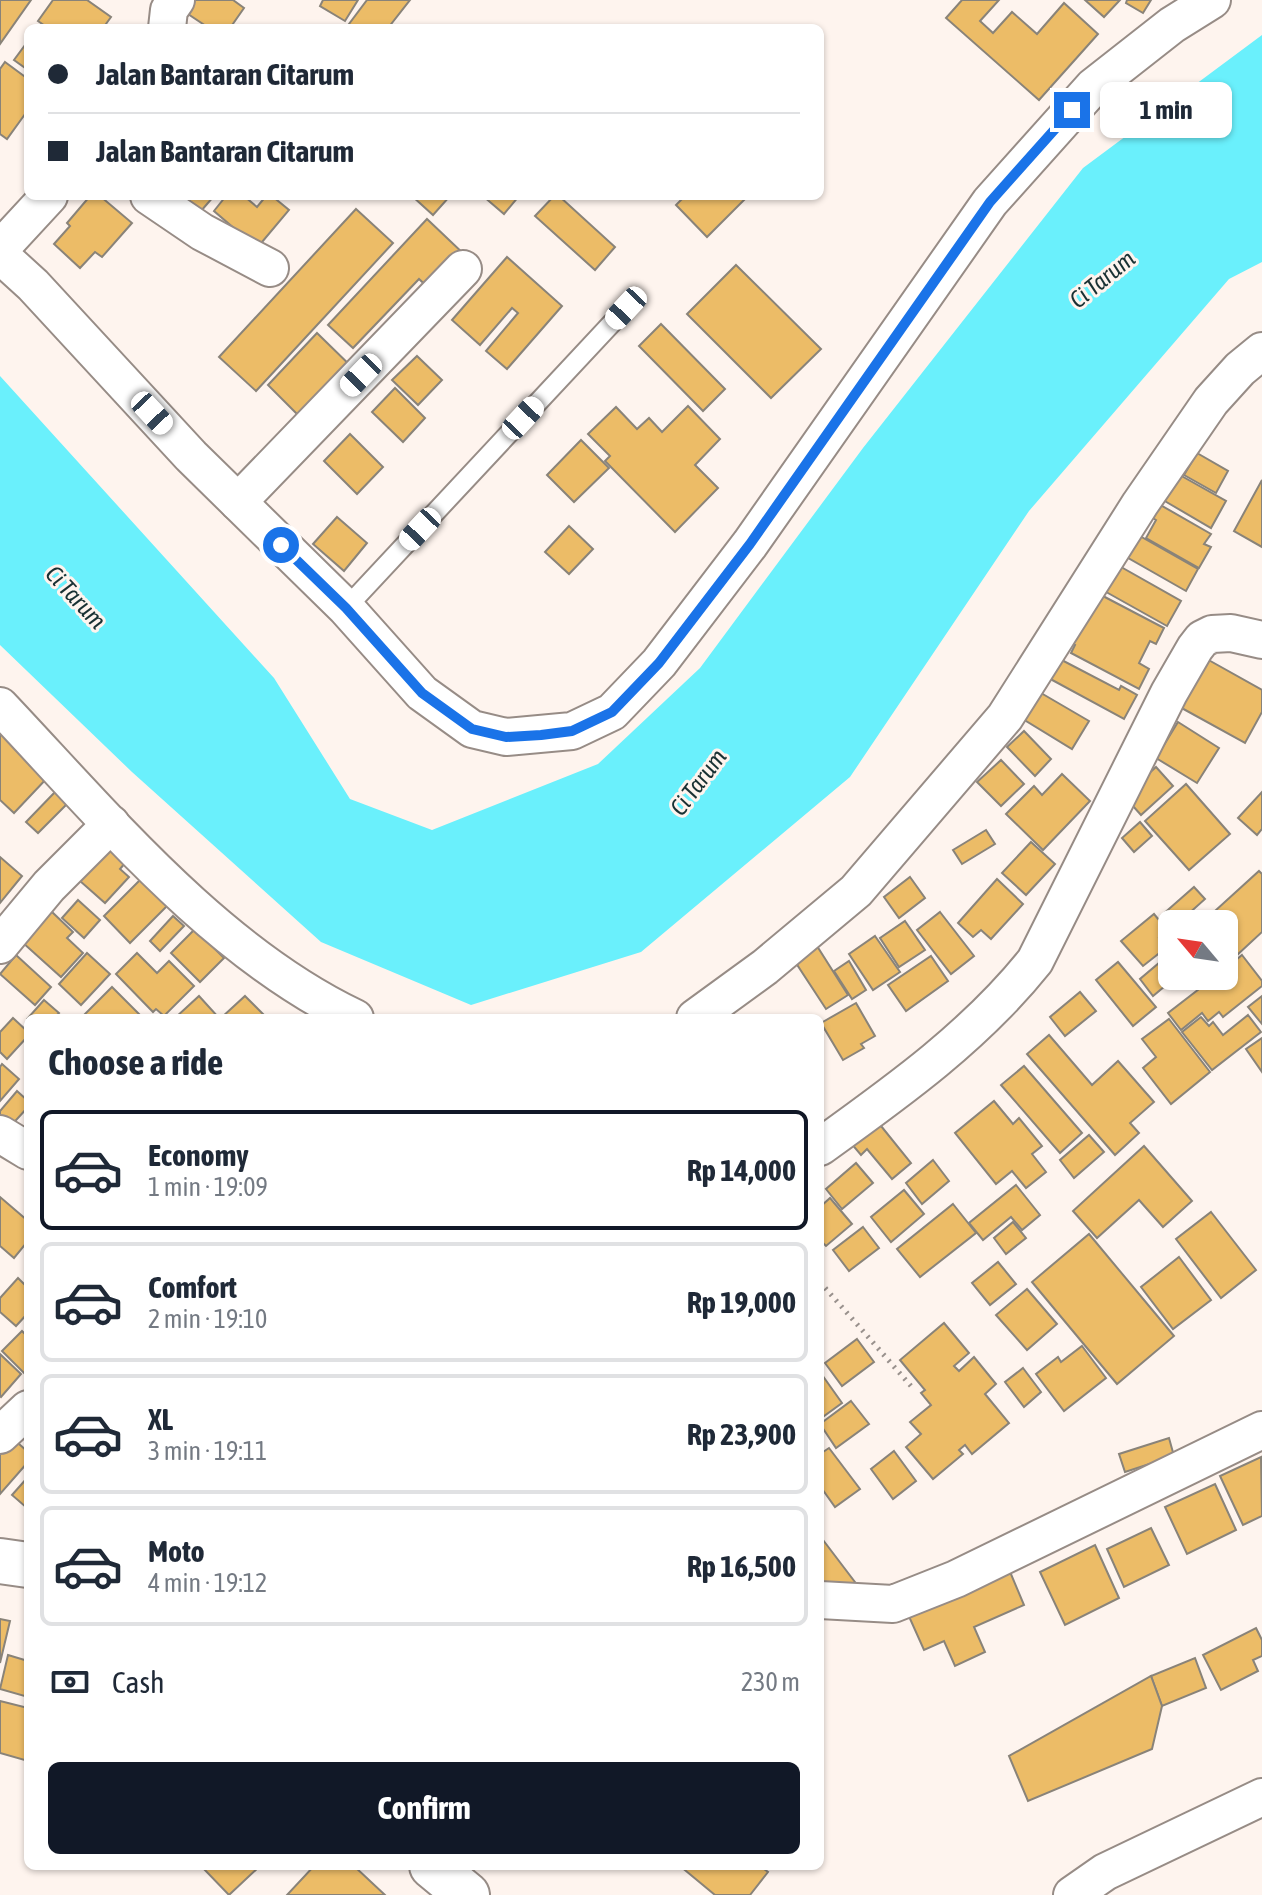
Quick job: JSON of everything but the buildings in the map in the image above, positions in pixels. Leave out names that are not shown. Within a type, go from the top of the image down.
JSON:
[{"type":"main road","points":[[0,1561],[24,1564]]},
{"type":"main road","points":[[437,1870],[467,1895]]},
{"type":"street","points":[[167,24],[169,10],[176,0]]},
{"type":"street","points":[[46,200],[0,252],[191,456],[346,608],[422,693],[472,729],[506,737],[572,731],[612,712],[659,663],[750,544],[990,202],[1093,87],[1172,25],[1212,0]]},
{"type":"street","points":[[155,200],[202,232],[270,268]]},
{"type":"street","points":[[238,502],[463,269]]},
{"type":"street","points":[[700,1014],[765,967],[856,891],[1005,717],[1140,504],[1211,401],[1255,369]]},
{"type":"street","points":[[824,1144],[919,1075],[964,1036],[1007,997],[1035,961],[1169,693],[1202,639],[1212,634],[1231,633],[1262,640]]},
{"type":"street","points":[[0,706],[111,824],[255,959],[348,1014]]},
{"type":"street","points":[[0,945],[49,886],[111,824]]},
{"type":"street","points":[[0,1134],[24,1149]]},
{"type":"street","points":[[0,1435],[24,1413]]},
{"type":"street","points":[[824,1600],[893,1604],[956,1579],[1262,1430]]},
{"type":"street","points":[[1072,1895],[1105,1872],[1262,1797]]},
{"type":"lane","points":[[346,608],[626,308]]},
{"type":"path","points":[[824,1287],[911,1386]]},
{"type":"water","name":"Ci Tarum","points":[[1262,35],[1262,262],[1229,279],[1029,511],[850,777],[641,952],[471,1005],[321,942],[132,772],[0,645],[0,376],[274,678],[350,799],[432,830],[598,764],[700,668],[863,448],[1083,168]]},
{"type":"route","points":[[281,545],[346,608],[422,693],[472,729],[506,737],[541,735],[572,731],[612,712],[659,663],[750,544],[990,202],[1072,110]]}]
